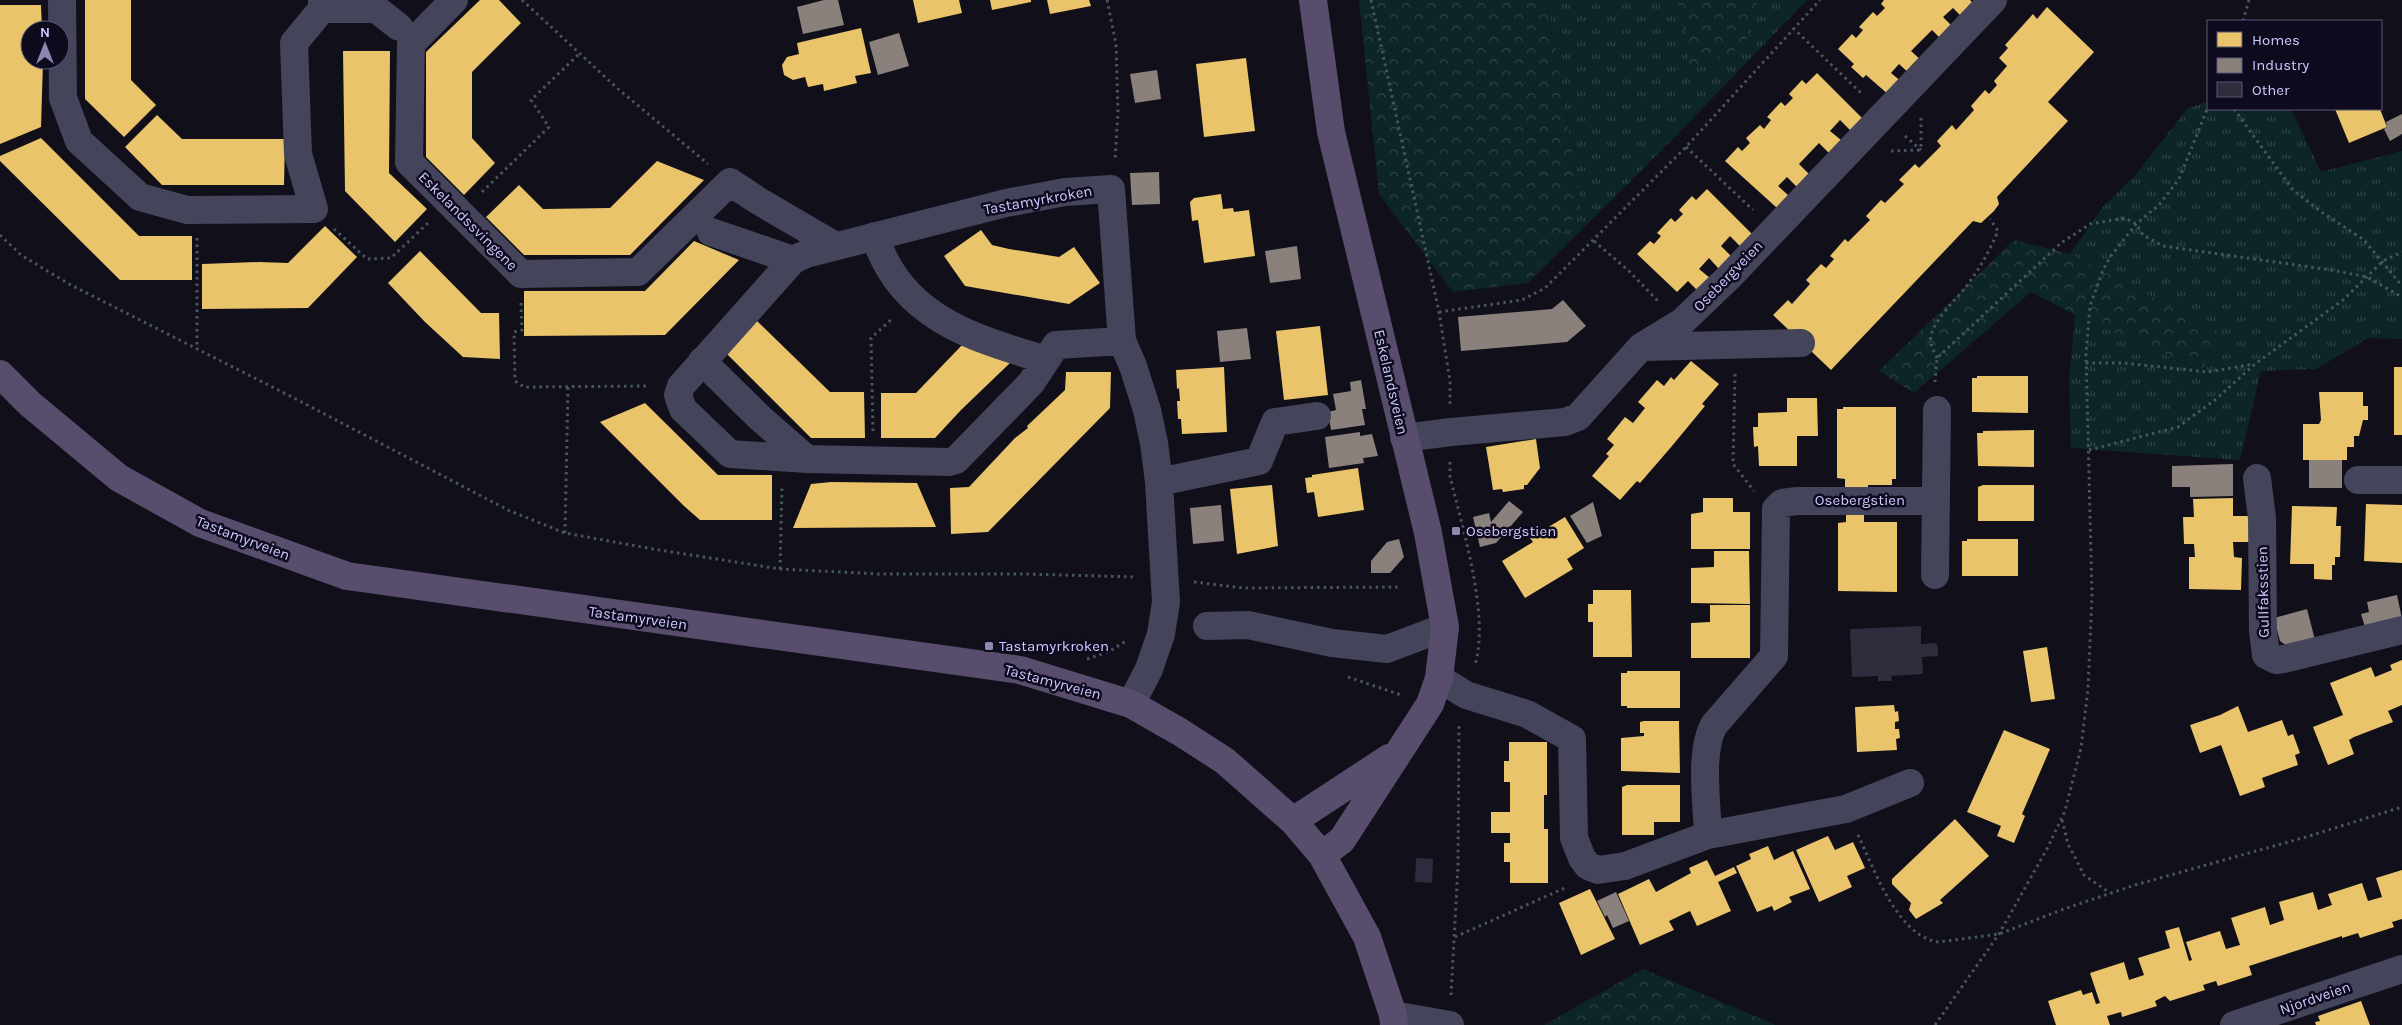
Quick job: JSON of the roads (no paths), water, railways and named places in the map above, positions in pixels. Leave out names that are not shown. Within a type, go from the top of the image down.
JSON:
[{"type":"main road","name":"Eskelandsveien","points":[[1313,0],[1331,132],[1428,532],[1445,627],[1439,678],[1430,704],[1342,840],[1322,855]]},
{"type":"main road","name":"Tastamyrveien","points":[[0,374],[30,404],[119,478],[200,523],[347,576],[1020,670],[1131,704],[1180,732],[1226,762],[1293,821]]},
{"type":"main road","name":"Eskelandsveien","points":[[1293,821],[1397,753]]},
{"type":"main road","points":[[1293,821],[1322,855],[1367,937],[1393,1020]]},
{"type":"street","points":[[62,0],[63,98],[79,142],[140,197],[187,210],[314,209],[298,154],[294,43],[322,4],[376,9],[399,27]]},
{"type":"street","name":"Eskelandssvingene","points":[[454,0],[411,44],[409,162],[521,274],[638,272],[730,182],[834,245]]},
{"type":"street","name":"Osebergveien","points":[[1404,438],[1565,422],[1578,417],[1641,347],[1682,322],[1729,277],[1993,0]]},
{"type":"street","name":"Tastamyrkroken","points":[[795,459],[730,454],[683,408],[678,395],[680,386],[793,260],[834,245],[1006,203],[1064,192],[1111,189],[1122,341],[1133,366],[1147,410],[1158,482],[1166,602],[1161,634],[1149,669],[1131,704]]},
{"type":"street","points":[[711,232],[793,260]]},
{"type":"street","points":[[875,236],[890,272],[912,300],[961,330],[1005,348],[1046,360]]},
{"type":"street","points":[[702,361],[760,418],[795,459],[949,462],[956,460],[1014,402],[1058,344],[1122,341]]},
{"type":"street","points":[[1641,347],[1801,343]]},
{"type":"street","points":[[1935,575],[1937,410]]},
{"type":"street","points":[[1158,482],[1259,461],[1275,422],[1317,416]]},
{"type":"street","name":"Gullfaksstien","points":[[2257,478],[2262,518],[2266,655],[2276,660],[2284,659],[2402,630]]},
{"type":"street","points":[[2358,480],[2402,480]]},
{"type":"street","name":"Osebergstien","points":[[1708,835],[1706,750],[1708,735],[1714,725],[1774,656],[1776,509],[1782,503],[1797,501],[1936,501]]},
{"type":"street","points":[[1207,626],[1248,625],[1332,643],[1387,649],[1445,627]]},
{"type":"street","points":[[1439,678],[1466,695],[1527,714],[1572,739],[1574,838],[1582,858],[1588,866],[1598,870],[1611,870],[1625,866],[1708,835],[1846,809],[1910,783]]},
{"type":"street","name":"Njordveien","points":[[2234,1025],[2400,975]]},
{"type":"street","points":[[1393,1020],[1450,1025]]},
{"type":"place","name":"Osebergstien","points":[[1456,531]]},
{"type":"place","name":"Tastamyrkroken","points":[[989,646]]}]
